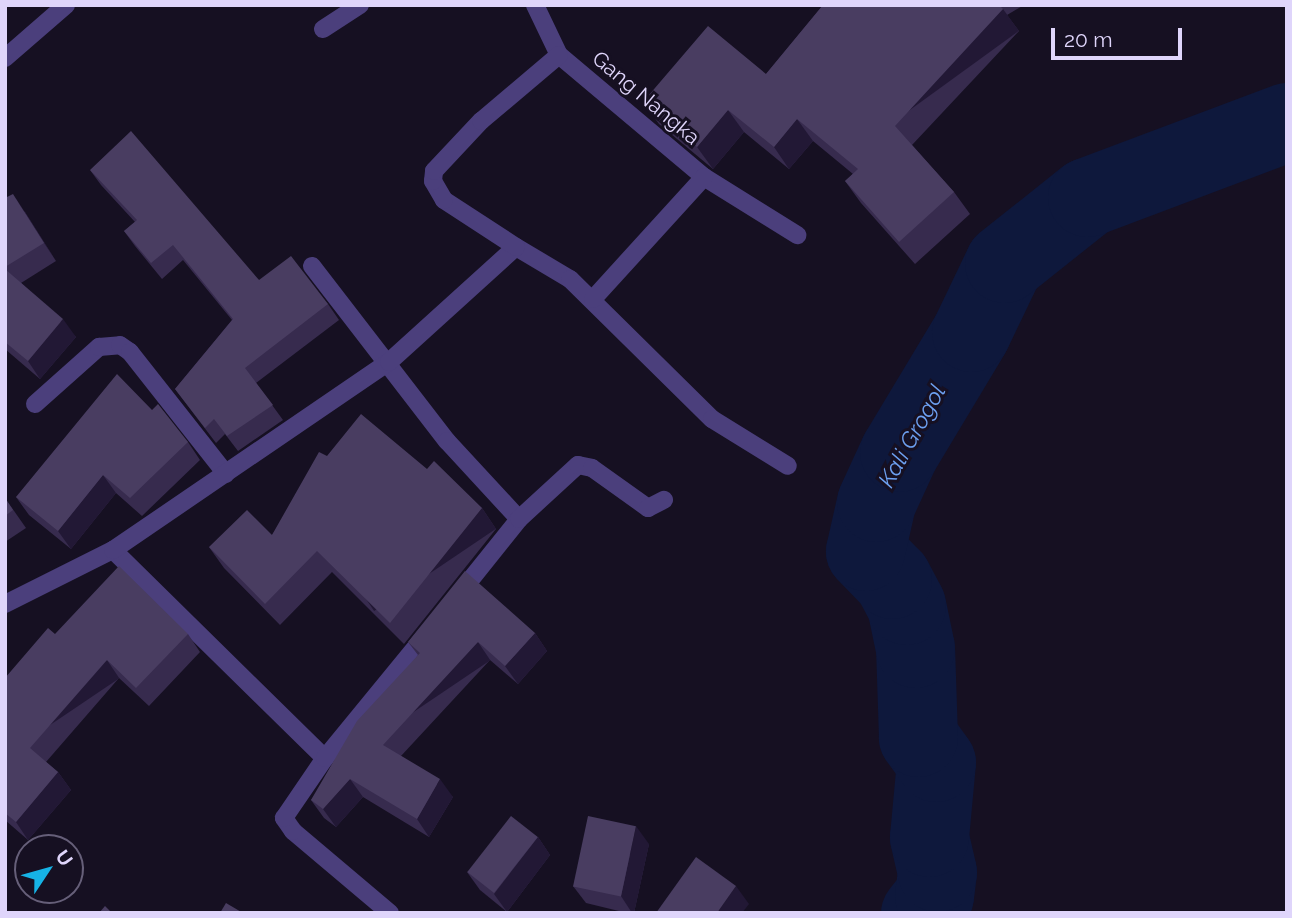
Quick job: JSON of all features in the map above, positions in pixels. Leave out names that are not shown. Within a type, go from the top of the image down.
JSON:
[{"type":"street","points":[[5,58],[66,5]]},
{"type":"street","points":[[323,29],[360,5]]},
{"type":"street","points":[[535,5],[559,55],[481,121],[434,171],[433,181],[444,200],[570,279],[712,419],[788,466]]},
{"type":"street","name":"Gang Nangka","points":[[559,55],[704,177],[797,235]]},
{"type":"street","points":[[593,299],[704,177]]},
{"type":"street","points":[[5,604],[113,550],[389,362],[516,247]]},
{"type":"street","points":[[312,266],[389,362],[447,441],[519,519]]},
{"type":"street","points":[[35,404],[99,347],[120,345],[130,352],[226,474]]},
{"type":"street","points":[[390,913],[293,831],[284,818],[325,758],[519,519],[578,466],[592,468],[648,508],[664,500]]},
{"type":"street","points":[[113,550],[325,758]]},
{"type":"building","points":[[823,5],[999,5],[1003,9],[895,126],[954,192],[899,242],[845,181],[858,169],[797,119],[774,147],[728,110],[697,147],[643,102],[708,26],[766,74]]},
{"type":"building","points":[[131,131],[259,280],[291,256],[328,304],[245,368],[273,405],[227,436],[214,419],[205,428],[175,389],[233,319],[173,245],[151,263],[124,231],[137,220],[90,170]]},
{"type":"building","points":[[13,194],[44,243],[5,267],[5,198]]},
{"type":"building","points":[[5,269],[63,319],[28,361],[5,342]]},
{"type":"building","points":[[117,374],[152,410],[158,404],[188,442],[130,498],[103,475],[58,531],[16,497]]},
{"type":"building","points":[[361,414],[427,469],[434,461],[482,508],[390,623],[317,551],[265,604],[209,547],[247,510],[272,535],[319,452],[327,456]]},
{"type":"building","points":[[5,498],[13,510],[5,516]]},
{"type":"building","points":[[119,566],[188,634],[136,688],[107,660],[30,748],[58,772],[16,822],[5,813],[5,678],[48,628],[55,634]]},
{"type":"building","points":[[465,571],[535,633],[505,666],[478,642],[383,745],[440,779],[417,819],[350,779],[323,809],[311,800],[357,721],[420,653],[408,642]]},
{"type":"building","points":[[511,816],[538,837],[494,893],[467,872]]},
{"type":"building","points":[[588,816],[636,826],[621,897],[573,886]]},
{"type":"building","points":[[696,857],[736,886],[717,913],[656,913]]},
{"type":"building","points":[[226,903],[243,913],[220,913]]},
{"type":"building","points":[[105,906],[112,913],[99,913]]},
{"type":"waterway","name":"Kali Grogol","points":[[920,913],[934,896],[937,872],[929,837],[936,762],[918,737],[915,648],[906,605],[892,579],[865,551],[876,502],[899,452],[971,332],[1004,263],[1087,197],[1287,122]]}]
